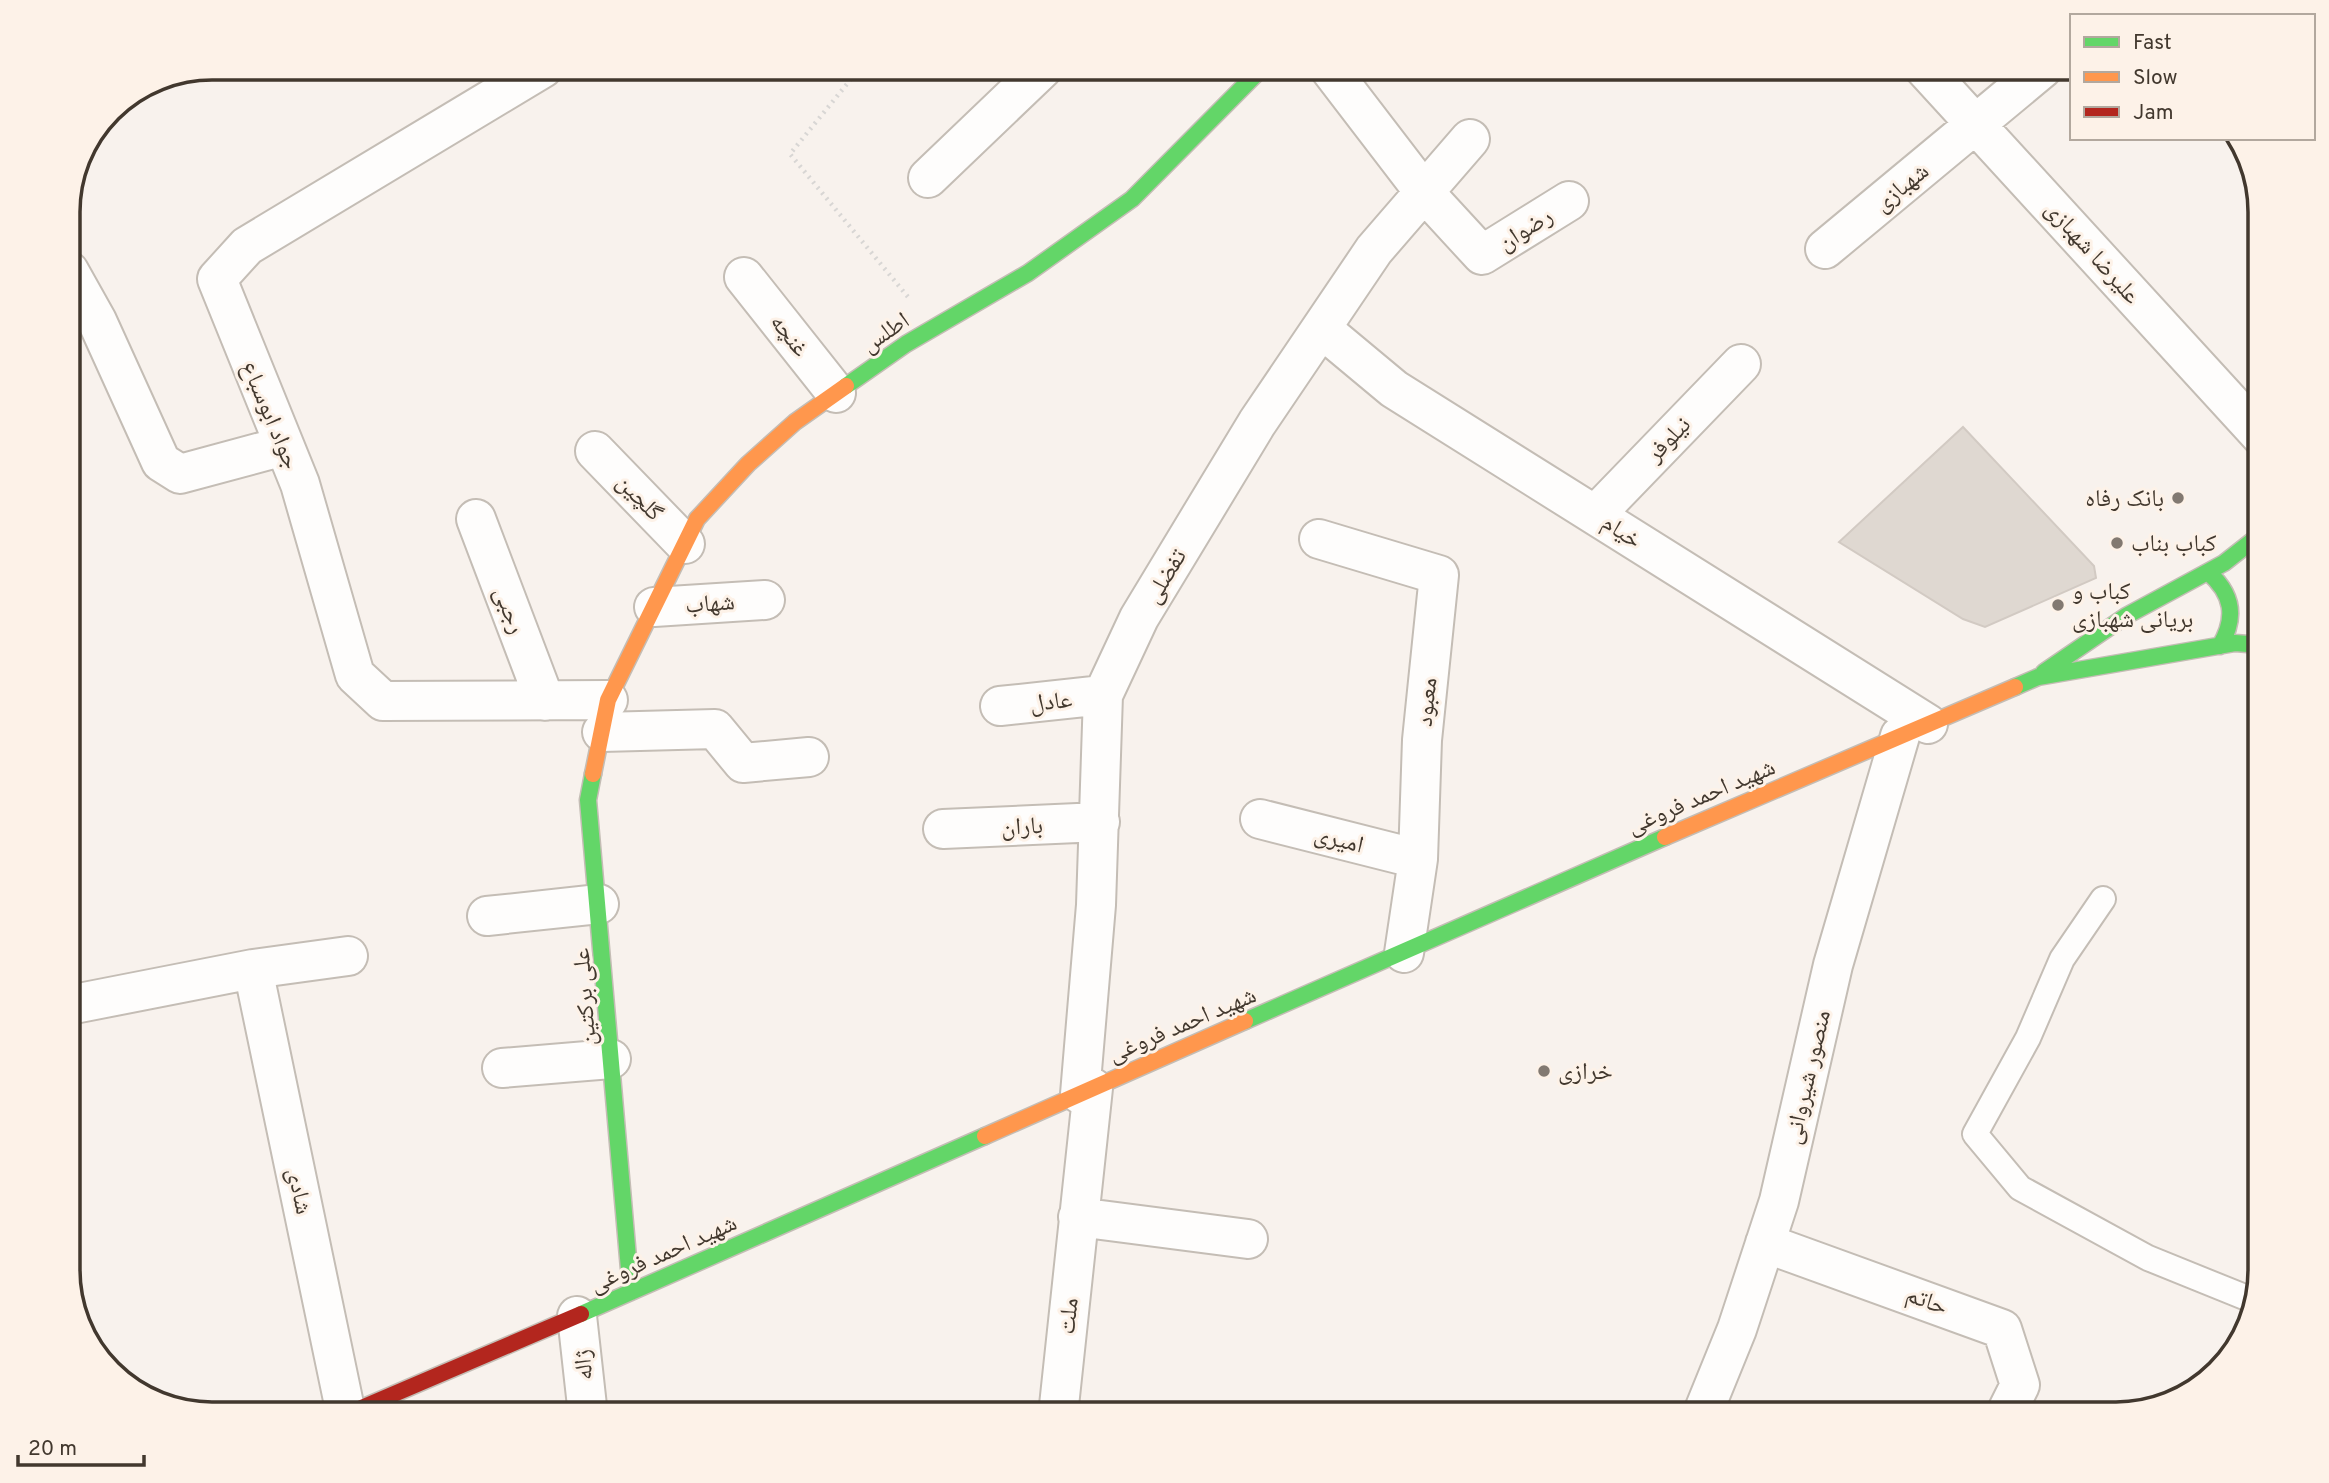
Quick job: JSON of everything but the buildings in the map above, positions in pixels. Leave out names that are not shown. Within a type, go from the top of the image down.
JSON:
[{"type":"main road","name":"اطلس","points":[[605,716],[697,519],[748,464],[795,422],[836,393],[933,328],[1028,273],[1132,200],[1250,80]]},
{"type":"main road","points":[[2038,677],[2095,636],[2208,572],[2248,543]]},
{"type":"main road","points":[[2208,572],[2222,582],[2231,597],[2233,614],[2230,632],[2220,646]]},
{"type":"main road","points":[[2038,677],[2235,643],[2248,644]]},
{"type":"main road","name":"شهید احمد فروغی","points":[[372,1403],[577,1316],[1576,875],[2038,677]]},
{"type":"main road","name":"علی برکتین","points":[[605,716],[588,800],[631,1292]]},
{"type":"street","points":[[1342,80],[1424,192]]},
{"type":"street","name":"علیرضا شهبازی","points":[[1935,80],[2248,422]]},
{"type":"street","name":"شهبازی","points":[[1825,248],[2029,80]]},
{"type":"street","name":"جواد ابوسباع","points":[[522,81],[247,246],[217,279],[300,484],[355,675],[383,701],[545,701],[605,716],[715,729],[743,763],[810,757]]},
{"type":"street","points":[[928,178],[1030,81]]},
{"type":"street","name":"تفضلی","points":[[1087,1091],[1100,822],[1103,695],[1146,607],[1257,423],[1374,250],[1470,139]]},
{"type":"street","name":"رضوان","points":[[1424,192],[1482,255],[1569,201]]},
{"type":"street","name":"غنچه","points":[[744,277],[836,393]]},
{"type":"street","points":[[81,292],[97,321],[160,462],[167,468],[180,474],[284,446]]},
{"type":"street","name":"خیام","points":[[1322,329],[1394,389],[1596,514],[1914,730]]},
{"type":"street","name":"نیلوفر","points":[[1596,514],[1741,363]]},
{"type":"street","name":"گلچین","points":[[595,451],[685,544]]},
{"type":"street","name":"رجبی","points":[[476,519],[545,701]]},
{"type":"street","name":"معبود","points":[[1319,540],[1438,575],[1422,740],[1418,859],[1404,953]]},
{"type":"street","name":"شهاب","points":[[654,607],[765,600]]},
{"type":"street","name":"عادل","points":[[1000,706],[1103,695]]},
{"type":"street","name":"منصور شیروانی","points":[[1707,1403],[1737,1329],[1779,1201],[1833,965],[1914,730]]},
{"type":"street","name":"امیری","points":[[1260,819],[1418,859]]},
{"type":"street","name":"باران","points":[[943,829],[1100,822]]},
{"type":"street","points":[[487,916],[599,904]]},
{"type":"street","points":[[81,1003],[253,969],[348,956]]},
{"type":"street","name":"شادی","points":[[253,969],[344,1403]]},
{"type":"street","points":[[502,1068],[611,1059]]},
{"type":"street","name":"ملت","points":[[1059,1403],[1087,1091]]},
{"type":"street","points":[[1077,1217],[1248,1239]]},
{"type":"street","name":"حاتم","points":[[1765,1243],[2002,1329],[2020,1385],[2011,1403]]},
{"type":"street","name":"ژاله","points":[[577,1316],[587,1403]]},
{"type":"lane","points":[[2103,899],[2062,959],[2028,1038],[1975,1134],[2020,1188],[2148,1258],[2246,1297]]},
{"type":"path","points":[[850,81],[790,154],[933,328]]},
{"type":"traffic: fast","points":[[846,386],[906,344],[1028,273],[1132,199],[1250,80]]},
{"type":"traffic: fast","points":[[2044,672],[2126,616],[2224,563],[2248,544]]},
{"type":"traffic: fast","points":[[2208,572],[2223,589],[2230,606],[2229,625],[2220,646]]},
{"type":"traffic: fast","points":[[2015,687],[2038,677],[2235,643],[2248,644]]},
{"type":"traffic: fast","points":[[593,774],[588,800],[631,1292]]},
{"type":"traffic: fast","points":[[1245,1021],[1665,837]]},
{"type":"traffic: fast","points":[[581,1314],[985,1136]]},
{"type":"traffic: slow","points":[[593,774],[608,700],[697,519],[748,464],[795,422],[846,386]]},
{"type":"traffic: slow","points":[[1665,837],[2015,687]]},
{"type":"traffic: slow","points":[[985,1136],[1245,1021]]},
{"type":"traffic: jam","points":[[373,1403],[581,1314]]},
{"type":"place","name":"بانک رفاه","points":[[2178,498]]},
{"type":"place","name":"کباب بناب","points":[[2117,543]]},
{"type":"place","name":"کباب و بریانی شهبازی","points":[[2058,605]]},
{"type":"place","name":"خرازی","points":[[1544,1071]]}]
